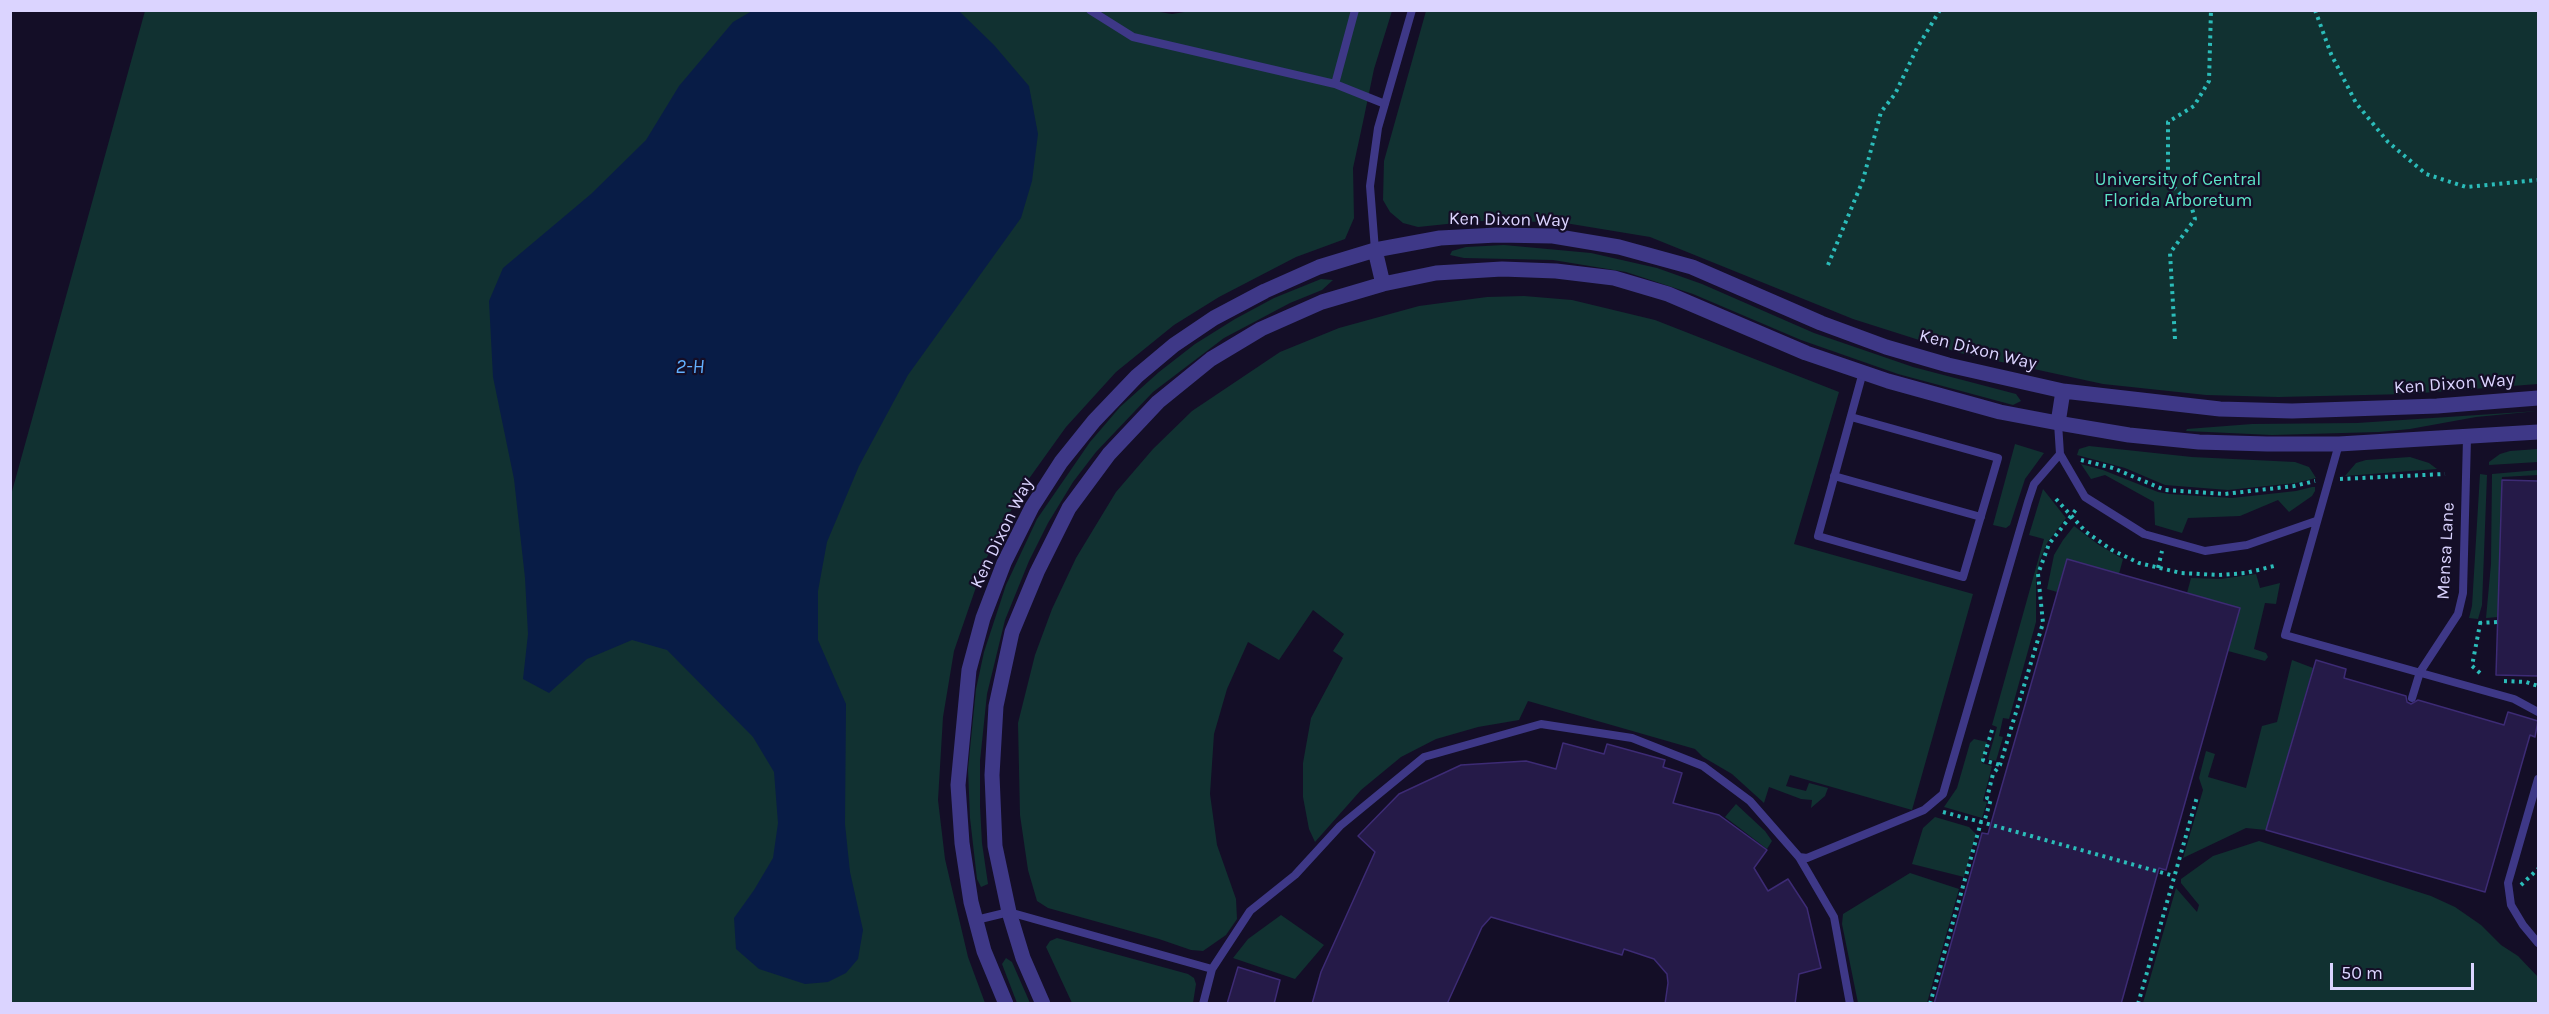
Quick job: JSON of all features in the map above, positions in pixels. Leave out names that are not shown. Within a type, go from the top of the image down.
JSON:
[{"type":"street","name":"Ken Dixon Way","points":[[1006,1004],[984,951],[976,920],[962,843],[958,785],[969,670],[983,618],[995,585],[1032,507],[1061,462],[1094,421],[1137,376],[1174,345],[1214,318],[1264,291],[1319,267],[1376,250],[1440,238],[1497,235],[1553,236],[1619,247],[1692,267],[1821,323],[1886,347],[1959,368],[2063,391],[2220,409],[2292,411],[2437,406],[2538,398]]},
{"type":"street","points":[[1376,250],[1383,284]]},
{"type":"street","points":[[1042,1004],[1023,958],[995,846],[992,775],[996,706],[1012,632],[1036,572],[1069,508],[1109,454],[1158,402],[1211,359],[1261,329],[1322,302],[1383,284],[1436,273],[1502,269],[1556,271],[1614,278],[1668,294],[1806,353],[1939,397],[2000,412],[2129,435],[2199,441],[2339,444],[2538,432]]},
{"type":"street","points":[[2058,423],[2063,391]]},
{"type":"lane","points":[[1090,10],[1133,37],[1335,84],[1385,104]]},
{"type":"lane","points":[[1335,84],[1355,10]]},
{"type":"lane","points":[[1376,250],[1370,186],[1378,128],[1412,10]]},
{"type":"lane","points":[[1851,417],[1998,458],[1963,577],[1818,536],[1863,372]]},
{"type":"lane","points":[[2058,423],[2060,454],[2085,497],[2144,534],[2205,551],[2247,545],[2316,521]]},
{"type":"lane","name":"Mensa Lane","points":[[2412,698],[2420,672],[2458,614],[2463,593],[2467,438]]},
{"type":"lane","points":[[2339,444],[2285,635],[2514,699],[2538,712]]},
{"type":"lane","points":[[1799,857],[1808,858],[1924,810],[1943,794],[2034,484],[2060,454]]},
{"type":"lane","points":[[1834,476],[1981,517]]},
{"type":"lane","points":[[1203,1004],[1212,969],[1250,911],[1295,875],[1340,826],[1424,757],[1541,724],[1632,738],[1703,766],[1750,801],[1799,857],[1834,916],[1850,1004]]},
{"type":"lane","points":[[2538,779],[2508,883],[2511,905],[2523,926],[2538,943]]},
{"type":"lane","points":[[976,920],[1010,912],[1212,969]]},
{"type":"path","points":[[1828,265],[1863,180],[1881,112],[1895,94],[1917,48],[1940,10]]},
{"type":"path","points":[[2175,339],[2170,253],[2195,219],[2191,205],[2168,181],[2168,122],[2194,106],[2209,81],[2211,10]]},
{"type":"path","points":[[2315,10],[2331,54],[2356,103],[2388,142],[2426,174],[2466,187],[2538,180]]},
{"type":"path","points":[[2081,460],[2113,468],[2165,490],[2234,493],[2328,479],[2445,474]]},
{"type":"path","points":[[1930,1004],[1981,822],[1985,819],[1991,799],[1986,798],[1992,774],[2000,765],[2043,623],[2038,574],[2049,544],[2085,497]]},
{"type":"path","points":[[2056,500],[2086,532],[2112,550],[2139,563],[2167,570],[2219,575],[2246,573],[2278,565]]},
{"type":"path","points":[[2486,675],[2478,673],[2472,666],[2480,621],[2497,622]]},
{"type":"path","points":[[2494,678],[2538,686]]},
{"type":"path","points":[[1992,730],[1983,760],[2000,765]]},
{"type":"path","points":[[2138,1004],[2197,797]]},
{"type":"path","points":[[1931,804],[1941,811],[2174,876]]},
{"type":"green space","points":[[1148,10],[1172,14],[1197,10],[1392,11],[1374,69],[1353,168],[1354,218],[1345,239],[1296,257],[1219,297],[1174,325],[1116,372],[1066,427],[1023,487],[985,561],[954,651],[943,717],[938,800],[945,859],[968,957],[985,1003],[11,1004],[11,495],[145,11]]},
{"type":"green space","name":"University of Central Florida Arboretum","points":[[1426,11],[2538,11],[2538,384],[2408,394],[2278,397],[2206,395],[2103,384],[1960,353],[1853,319],[1650,237],[1559,222],[1476,221],[1418,227],[1403,223],[1390,212],[1383,200],[1384,161]]},
{"type":"green space","points":[[1504,245],[1591,253],[1657,268],[1702,284],[1814,333],[1913,367],[2016,394],[2021,401],[2013,405],[1898,374],[1801,340],[1693,294],[1626,272],[1553,260],[1464,258],[1450,255],[1452,251],[1466,247]]},
{"type":"green space","points":[[1321,279],[1333,280],[1322,290],[1290,303],[1224,338],[1153,392],[1096,452],[1073,482],[1048,523],[1029,561],[1005,620],[987,694],[980,761],[980,806],[988,884],[981,887],[977,879],[970,818],[968,769],[976,689],[984,652],[1006,585],[1037,519],[1090,442],[1120,407],[1159,372],[1195,344],[1235,319],[1274,298]]},
{"type":"green space","points":[[1524,296],[1572,300],[1655,320],[1839,392],[1794,544],[1973,594],[1912,810],[1790,775],[1786,786],[1806,791],[1809,783],[1828,788],[1825,796],[1811,808],[1812,800],[1801,799],[1769,787],[1764,803],[1732,774],[1703,757],[1695,749],[1528,701],[1519,720],[1478,727],[1436,739],[1401,757],[1361,790],[1315,842],[1309,829],[1303,797],[1303,763],[1311,718],[1343,658],[1333,651],[1344,634],[1313,610],[1279,660],[1248,642],[1227,689],[1214,734],[1210,794],[1217,845],[1236,899],[1237,919],[1226,935],[1203,951],[1191,950],[1048,908],[1037,901],[1028,870],[1020,815],[1018,723],[1035,655],[1052,609],[1076,558],[1116,492],[1153,449],[1192,411],[1280,352],[1339,328],[1419,306],[1487,297]]},
{"type":"green space","points":[[2538,411],[2476,417],[2379,432],[2272,435],[2186,431],[2187,429],[2252,424],[2357,423]]},
{"type":"green space","points":[[2015,444],[2044,453],[2025,479],[2010,525],[2006,528],[1993,525]]},
{"type":"green space","points":[[2089,446],[2192,457],[2295,462],[2309,467],[2316,478],[2296,483],[2228,490],[2165,485],[2125,468],[2077,455],[2079,449]]},
{"type":"green space","points":[[2538,449],[2538,462],[2489,465],[2489,462],[2500,454]]},
{"type":"green space","points":[[2410,457],[2429,463],[2437,469],[2345,476],[2356,463],[2366,460]]},
{"type":"green space","points":[[2081,464],[2169,494],[2232,498],[2312,487],[2315,487],[2315,491],[2312,496],[2289,512],[2278,500],[2240,516],[2188,518],[2182,533],[2155,525],[2154,502],[2105,475],[2091,479]]},
{"type":"green space","points":[[2538,470],[2538,475],[2502,477],[2498,617],[2486,618],[2491,564],[2492,474]]},
{"type":"green space","points":[[2480,474],[2487,475],[2482,605],[2478,619],[2469,618],[2472,606]]},
{"type":"green space","points":[[2043,489],[2066,518],[2047,543],[2039,563],[2036,581],[2036,622],[2009,719],[2003,718],[1999,736],[2003,737],[1996,761],[1988,759],[1997,727],[1992,725],[2044,539],[2029,535]]},
{"type":"green space","points":[[2074,526],[2123,559],[2119,574],[2067,559],[2057,592],[2047,589],[2054,555]]},
{"type":"green space","points":[[2256,574],[2260,588],[2280,583],[2276,604],[2265,603],[2254,649],[2266,653],[2268,657],[2265,661],[2228,651],[2240,608],[2187,593],[2191,578],[2221,579]]},
{"type":"green space","points":[[2292,660],[2313,668],[2266,830],[2246,828],[2183,858],[2203,790],[2199,778],[2206,751],[2215,754],[2208,777],[2246,788],[2262,726],[2277,722]]},
{"type":"green space","points":[[1974,739],[1987,742],[1982,763],[1992,766],[1983,801],[1987,802],[1982,818],[1944,807],[1957,788],[1970,743]]},
{"type":"green space","points":[[1736,804],[1765,831],[1772,841],[1767,849],[1725,817]]},
{"type":"green space","points":[[1935,817],[1969,827],[1976,834],[1964,877],[1912,864],[1923,828]]},
{"type":"green space","points":[[2259,841],[2431,896],[2455,907],[2518,956],[2538,977],[2538,1003],[2143,1003],[2176,888],[2197,912],[2199,905],[2181,883],[2181,879],[2213,856]]},
{"type":"green space","points":[[1910,873],[1959,889],[1927,1003],[1858,1003],[1842,924],[1843,914]]},
{"type":"green space","points":[[1281,915],[1324,945],[1295,979],[1233,958],[1248,939]]},
{"type":"green space","points":[[1057,938],[1188,974],[1194,978],[1196,984],[1193,1003],[1072,1003],[1046,947],[1050,941]]},
{"type":"green space","points":[[1006,958],[1012,962],[1030,1003],[1017,1003],[1002,964]]},
{"type":"water","name":"2-H","points":[[752,11],[959,11],[994,45],[1029,86],[1038,134],[1032,181],[1021,218],[908,375],[859,466],[827,542],[818,591],[818,640],[846,704],[845,824],[850,872],[863,930],[858,959],[846,973],[828,982],[805,984],[759,969],[736,949],[734,918],[773,858],[778,823],[774,772],[753,737],[667,650],[632,640],[587,659],[549,693],[523,679],[528,634],[525,578],[514,479],[493,377],[489,301],[503,268],[591,194],[646,140],[679,86],[733,22]]},
{"type":"building","points":[[2502,480],[2538,481],[2538,676],[2496,675]]},
{"type":"building","points":[[2067,559],[2240,608],[2166,870],[2159,868],[2121,1004],[1934,1004],[1982,833],[1988,834]]},
{"type":"building","points":[[2316,660],[2346,669],[2344,678],[2406,696],[2407,702],[2411,704],[2418,700],[2504,725],[2508,712],[2538,721],[2535,737],[2530,735],[2485,892],[2266,830]]},
{"type":"building","points":[[1563,743],[1604,754],[1607,744],[1665,760],[1663,767],[1682,773],[1673,803],[1719,815],[1767,850],[1754,868],[1768,891],[1788,879],[1807,908],[1821,968],[1799,974],[1795,1004],[1665,1004],[1667,974],[1654,959],[1624,949],[1622,955],[1491,917],[1482,927],[1447,1004],[1312,1004],[1321,972],[1375,852],[1358,836],[1399,794],[1461,765],[1526,761],[1556,769]]},
{"type":"building","points":[[1238,967],[1280,980],[1274,1004],[1227,1004]]}]
